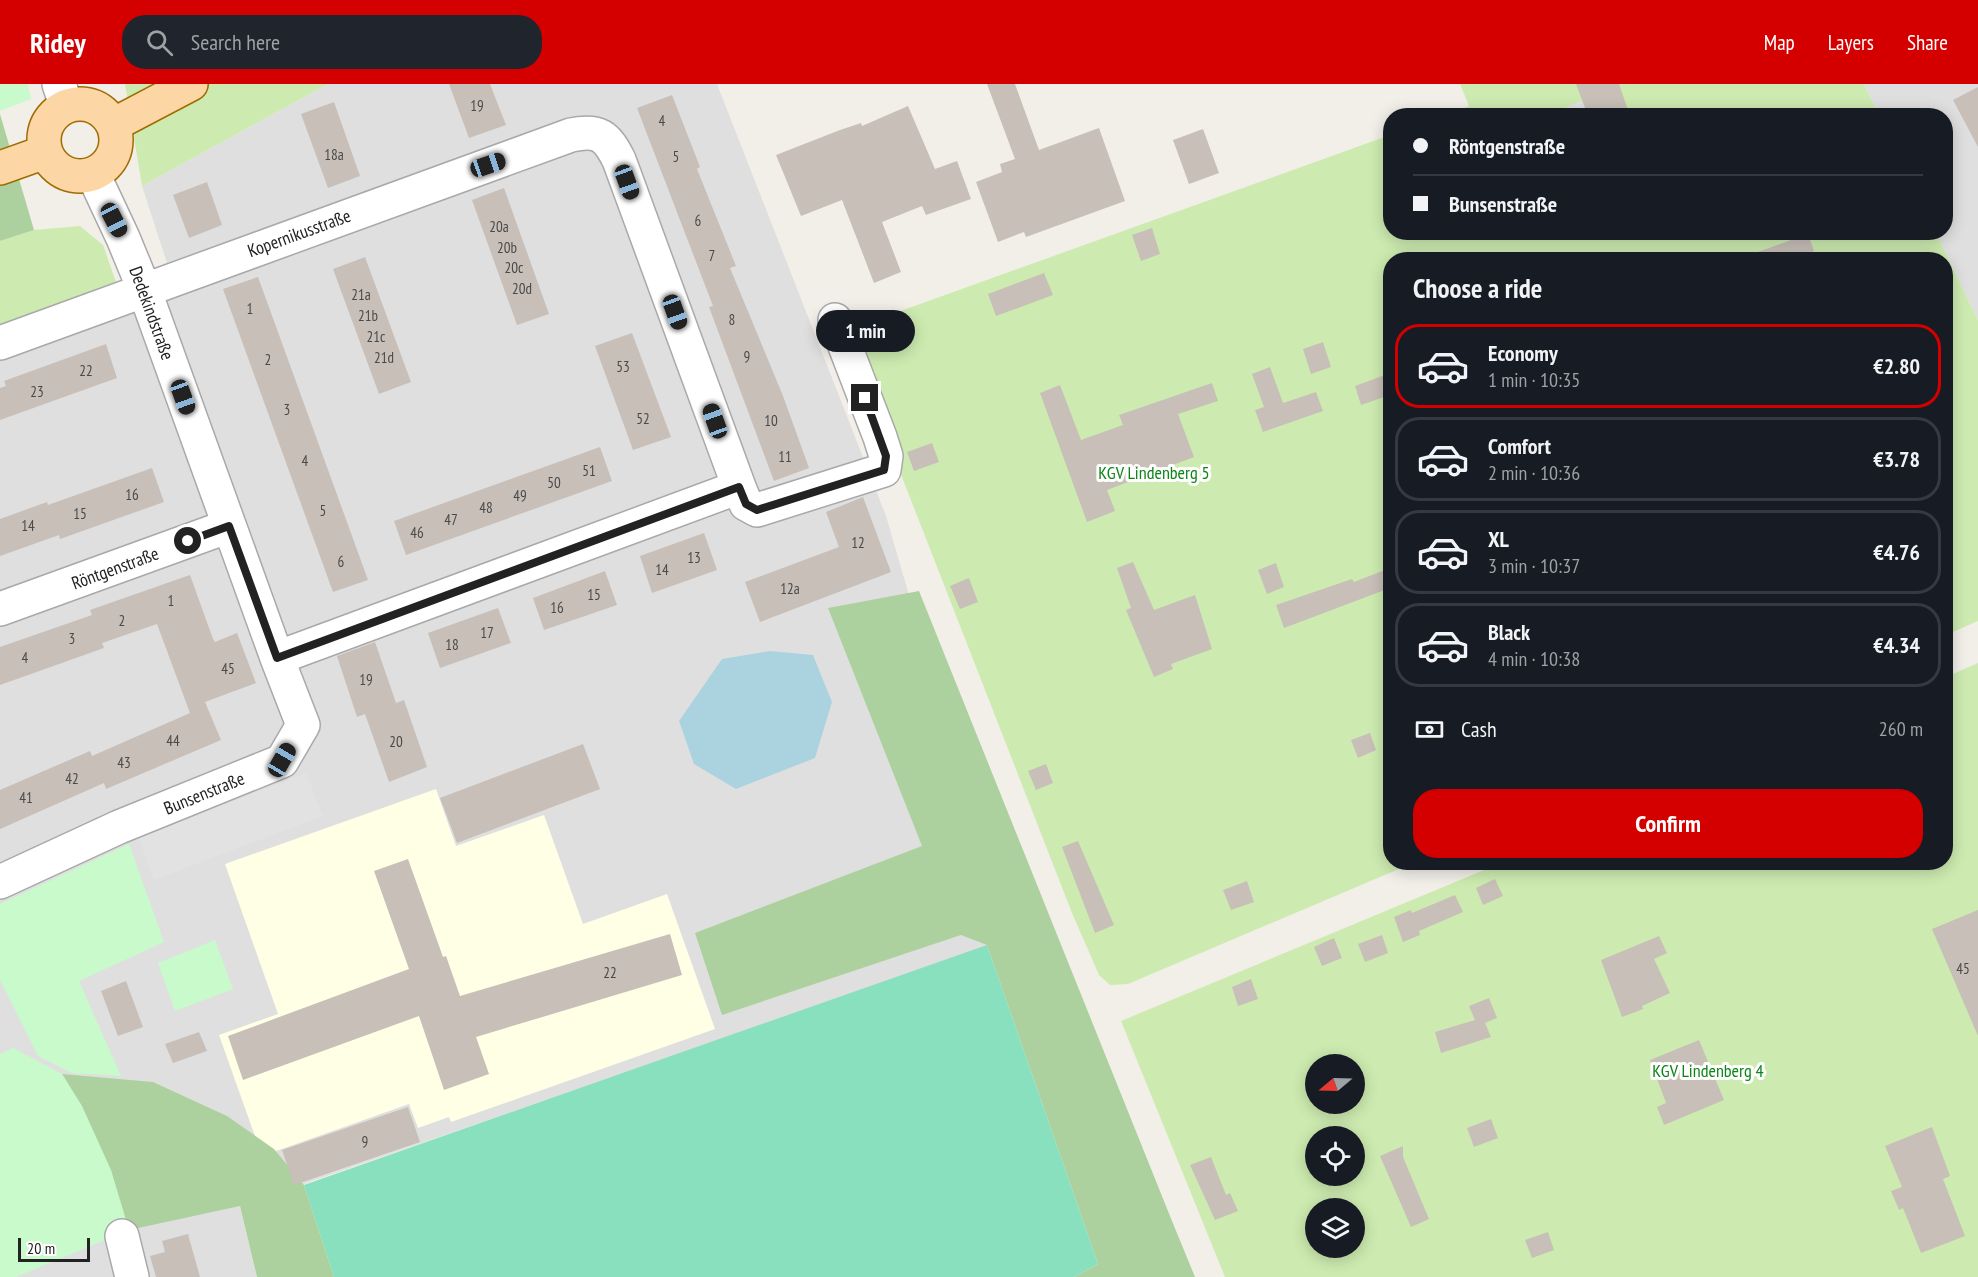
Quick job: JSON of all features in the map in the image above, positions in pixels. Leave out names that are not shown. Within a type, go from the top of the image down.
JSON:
[{"type":"main road","points":[[113,125],[191,84]]},
{"type":"main road","points":[[63,95],[105,113],[113,125],[116,136],[111,159],[93,174],[78,176],[64,173],[52,164],[45,152],[43,138],[46,124],[63,95]]},
{"type":"main road","points":[[0,168],[45,152]]},
{"type":"street","name":"Kopernikusstraße","points":[[0,343],[572,135],[585,132],[600,134],[611,145],[619,160],[739,487]]},
{"type":"street","name":"Dedekindstraße","points":[[93,174],[144,289],[277,658]]},
{"type":"street","points":[[277,658],[739,487],[746,504],[757,510],[884,470],[886,456],[835,320]]},
{"type":"street","name":"Röntgenstraße","points":[[0,609],[229,526]]},
{"type":"street","name":"Bunsenstraße","points":[[0,882],[119,827],[282,760],[303,725],[277,658]]},
{"type":"street","points":[[122,1236],[132,1277]]},
{"type":"shaded area","points":[[328,84],[717,84],[886,516],[1009,939],[240,1206],[257,1277],[0,1277],[0,326],[167,263],[142,186]]},
{"type":"shaded area","points":[[1864,84],[1978,84],[1978,320],[1953,268],[1953,252],[1945,252],[1939,240],[1953,240],[1953,108],[1876,108]]},
{"type":"shaded area","points":[[1583,100],[1586,108],[1564,108]]},
{"type":"shaded area","points":[[306,773],[323,816],[154,880],[138,837]]},
{"type":"shaded area","points":[[436,789],[456,846],[544,815],[583,924],[667,894],[715,1029],[451,1122],[449,1117],[418,1128],[409,1104],[262,1156],[219,1035],[278,1014],[225,864]]},
{"type":"green space","points":[[0,84],[28,84],[31,99],[0,111]]},
{"type":"green space","points":[[125,84],[328,84],[142,186]]},
{"type":"green space","points":[[1460,84],[1864,84],[1876,108],[1464,108],[1469,106]]},
{"type":"green space","points":[[0,114],[34,230],[0,241]]},
{"type":"green space","name":"KGV Lindenberg 5","points":[[1383,138],[1383,240],[1939,240],[1945,252],[1383,252],[1383,870],[1397,870],[1128,984],[1110,985],[1099,975],[1072,913],[845,331]]},
{"type":"green space","points":[[80,226],[103,245],[116,282],[0,326],[0,241],[34,230]]},
{"type":"green space","name":"KGV Lindenberg 5","points":[[1953,268],[1978,320],[1978,621],[1953,632]]},
{"type":"green space","points":[[919,591],[1195,1277],[1074,1277],[1098,1264],[987,945],[961,935],[722,1015],[695,933],[922,846],[828,608]]},
{"type":"green space","name":"KGV Lindenberg 4","points":[[1978,663],[1978,1277],[1225,1277],[1121,1021],[1484,870],[1953,870],[1953,674]]},
{"type":"green space","points":[[129,844],[164,942],[79,981],[121,1076],[72,1073],[38,1056],[0,980],[0,904]]},
{"type":"green space","points":[[215,940],[233,989],[175,1011],[158,963]]},
{"type":"green space","points":[[987,945],[1098,1264],[1074,1277],[334,1277],[304,1185]]},
{"type":"green space","points":[[13,1048],[62,1074],[82,1106],[111,1170],[129,1230],[16,1277],[0,1277],[0,1054]]},
{"type":"green space","points":[[62,1074],[153,1082],[227,1116],[274,1149],[304,1185],[334,1277],[257,1277],[240,1206],[129,1230],[101,1150]]},
{"type":"water","points":[[770,651],[813,655],[832,702],[815,758],[736,789],[694,764],[679,721],[722,659]]},
{"type":"building","points":[[449,84],[490,84],[506,125],[469,138]]},
{"type":"building","points":[[987,84],[1015,84],[1039,150],[1099,128],[1125,201],[1026,237],[1024,232],[998,242],[976,182],[1002,172],[1000,164],[1015,159]]},
{"type":"building","points":[[1576,84],[1619,84],[1627,108],[1585,108]]},
{"type":"building","points":[[1978,87],[1978,147],[1953,100]]},
{"type":"building","points":[[672,95],[700,167],[697,169],[736,266],[730,268],[783,396],[809,468],[774,481],[709,307],[713,306],[637,108]]},
{"type":"building","points":[[334,102],[360,176],[328,188],[301,114]]},
{"type":"building","points":[[908,106],[935,169],[957,161],[971,199],[926,215],[922,206],[882,222],[901,272],[874,283],[842,200],[801,216],[776,155],[840,130],[861,123],[862,126]]},
{"type":"building","points":[[1203,129],[1219,173],[1189,184],[1173,140]]},
{"type":"building","points":[[207,182],[222,225],[189,238],[173,195]]},
{"type":"building","points":[[504,188],[549,314],[517,325],[472,200]]},
{"type":"building","points":[[1152,228],[1160,254],[1141,261],[1132,235]]},
{"type":"building","points":[[1791,240],[1810,240],[1814,251],[1811,252],[1758,252]]},
{"type":"building","points":[[365,257],[411,382],[379,394],[333,269]]},
{"type":"building","points":[[1044,273],[1053,295],[996,316],[988,294]]},
{"type":"building","points":[[258,277],[368,580],[333,592],[223,289]]},
{"type":"building","points":[[632,333],[671,437],[633,450],[595,346]]},
{"type":"building","points":[[1323,342],[1331,367],[1311,374],[1303,349]]},
{"type":"building","points":[[106,344],[117,378],[0,420],[0,388],[6,386],[4,381]]},
{"type":"building","points":[[1270,367],[1283,403],[1316,392],[1323,411],[1263,432],[1255,410],[1264,407],[1252,374]]},
{"type":"building","points":[[1383,376],[1383,397],[1361,405],[1355,386]]},
{"type":"building","points":[[1212,383],[1218,401],[1178,414],[1194,457],[1107,490],[1115,511],[1087,522],[1040,393],[1060,385],[1081,440],[1123,425],[1119,415]]},
{"type":"building","points":[[932,443],[939,462],[914,471],[907,452]]},
{"type":"building","points":[[600,447],[612,481],[406,555],[394,521]]},
{"type":"building","points":[[152,468],[164,502],[60,539],[59,535],[0,556],[0,519],[47,502],[48,505]]},
{"type":"building","points":[[863,497],[891,572],[760,622],[745,582],[839,547],[826,512]]},
{"type":"building","points":[[704,533],[717,570],[652,593],[640,556]]},
{"type":"building","points":[[1133,562],[1154,610],[1195,595],[1212,649],[1171,664],[1173,669],[1154,677],[1126,610],[1131,608],[1117,568]]},
{"type":"building","points":[[1276,563],[1284,587],[1267,594],[1258,570]]},
{"type":"building","points":[[605,571],[617,605],[544,630],[533,598]]},
{"type":"building","points":[[1383,571],[1383,591],[1284,628],[1276,605],[1352,579],[1354,582]]},
{"type":"building","points":[[190,575],[213,639],[215,642],[237,633],[256,683],[205,702],[221,740],[106,789],[104,783],[0,829],[0,790],[90,751],[92,756],[190,713],[157,624],[102,643],[104,648],[0,685],[0,647],[92,615],[90,610]]},
{"type":"building","points":[[969,578],[978,602],[960,609],[950,586]]},
{"type":"building","points":[[498,608],[511,643],[440,668],[428,633]]},
{"type":"building","points":[[375,642],[396,703],[404,700],[427,767],[389,782],[365,714],[357,717],[337,656]]},
{"type":"building","points":[[1370,733],[1376,750],[1358,758],[1351,740]]},
{"type":"building","points":[[583,744],[600,789],[457,843],[440,798]]},
{"type":"building","points":[[1046,764],[1053,783],[1036,790],[1028,771]]},
{"type":"building","points":[[1078,841],[1114,925],[1095,933],[1062,847]]},
{"type":"building","points":[[408,859],[443,957],[446,956],[460,996],[670,934],[682,975],[476,1037],[489,1074],[444,1090],[419,1016],[243,1080],[228,1036],[409,969],[374,871]]},
{"type":"building","points":[[1495,879],[1503,896],[1483,905],[1476,888]]},
{"type":"building","points":[[1247,881],[1254,902],[1231,910],[1223,890]]},
{"type":"building","points":[[1455,895],[1463,912],[1419,931],[1420,935],[1403,942],[1394,917],[1411,910],[1412,913]]},
{"type":"building","points":[[1978,910],[1978,1036],[1932,929]]},
{"type":"building","points":[[1382,935],[1388,953],[1365,962],[1358,944]]},
{"type":"building","points":[[1659,936],[1667,953],[1654,959],[1670,993],[1642,1006],[1643,1009],[1622,1017],[1601,960]]},
{"type":"building","points":[[1334,938],[1342,958],[1322,966],[1314,947]]},
{"type":"building","points":[[1251,979],[1258,999],[1238,1006],[1232,987]]},
{"type":"building","points":[[126,981],[143,1027],[118,1036],[101,991]]},
{"type":"building","points":[[1489,998],[1497,1018],[1485,1023],[1491,1037],[1441,1053],[1435,1032],[1475,1020],[1469,1006]]},
{"type":"building","points":[[199,1032],[207,1051],[173,1063],[165,1044]]},
{"type":"building","points":[[1699,1040],[1724,1100],[1664,1125],[1657,1107],[1666,1103],[1650,1060]]},
{"type":"building","points":[[408,1107],[420,1142],[294,1185],[282,1150]]},
{"type":"building","points":[[1491,1119],[1498,1138],[1474,1147],[1467,1128]]},
{"type":"building","points":[[1932,1127],[1950,1176],[1943,1179],[1965,1236],[1921,1253],[1903,1208],[1899,1210],[1891,1191],[1902,1187],[1885,1146]]},
{"type":"building","points":[[1403,1146],[1403,1157],[1429,1219],[1411,1227],[1380,1156]]},
{"type":"building","points":[[1211,1157],[1226,1195],[1230,1193],[1238,1211],[1215,1220],[1190,1165]]},
{"type":"building","points":[[1548,1232],[1554,1250],[1532,1258],[1525,1240]]},
{"type":"building","points":[[188,1234],[200,1277],[156,1277],[150,1256],[165,1252],[162,1241]]},
{"type":"route","points":[[188,541],[229,526],[277,658],[739,487],[746,504],[757,510],[884,470],[886,456],[865,398]]}]
